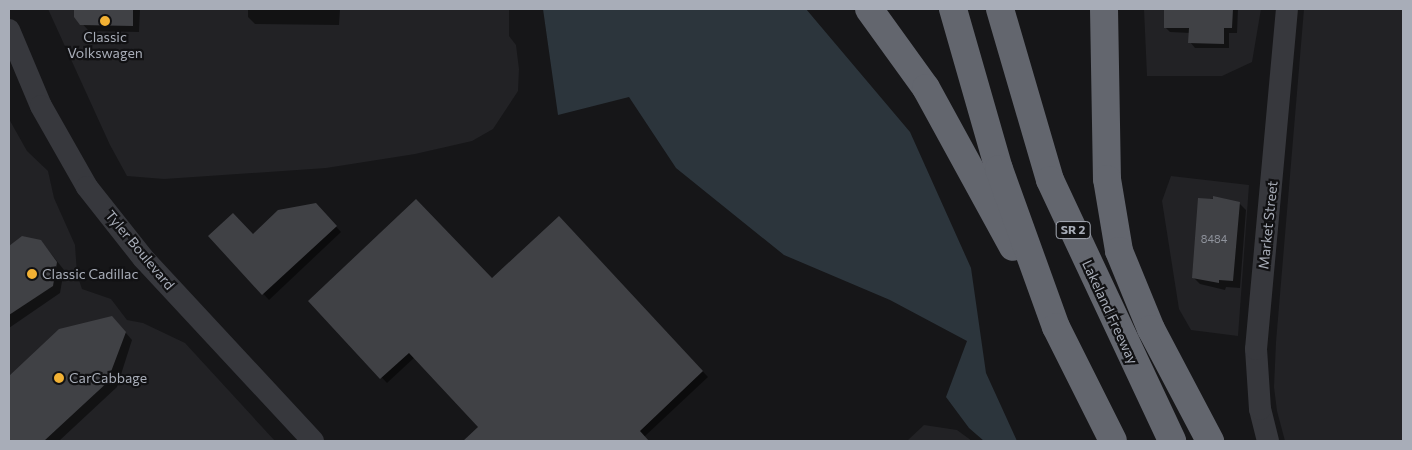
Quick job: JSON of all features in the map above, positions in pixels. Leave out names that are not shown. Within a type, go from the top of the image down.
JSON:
[{"type":"highway","points":[[870,9],[926,88],[1056,327],[1113,441]]},
{"type":"highway","points":[[953,9],[999,169],[1056,327]]},
{"type":"highway","name":"Lakeland Freeway","points":[[1000,9],[1050,180],[1172,441]]},
{"type":"highway","points":[[1104,9],[1107,179],[1119,251],[1151,329],[1210,441]]},
{"type":"street","name":"Market Street","points":[[1268,441],[1260,409],[1256,349],[1287,9]]},
{"type":"street","name":"Tyler Boulevard","points":[[9,30],[41,106],[87,187],[143,258],[313,441]]},
{"type":"shaded area","points":[[48,9],[509,9],[509,36],[516,45],[519,69],[518,91],[493,129],[472,141],[415,154],[326,168],[164,179],[127,176],[110,145]]},
{"type":"shaded area","points":[[543,9],[806,9],[910,132],[971,268],[986,373],[1017,441],[984,441],[969,428],[946,397],[967,341],[890,300],[784,255],[676,168],[629,97],[558,115]]},
{"type":"shaded area","points":[[1144,9],[1261,9],[1252,62],[1222,76],[1147,76]]},
{"type":"shaded area","points":[[1304,9],[1403,9],[1403,441],[1285,441],[1277,411],[1274,387],[1276,342]]},
{"type":"shaded area","points":[[9,119],[27,151],[48,171],[54,198],[75,245],[77,274],[82,289],[111,299],[127,320],[143,323],[185,343],[275,441],[9,441]]},
{"type":"shaded area","points":[[1171,176],[1249,185],[1238,336],[1191,330],[1179,309],[1162,201]]},
{"type":"shaded area","points":[[924,425],[957,430],[972,441],[907,441]]},
{"type":"building","name":"Classic Volkswagen","points":[[74,9],[133,9],[133,26],[80,25],[74,17]]},
{"type":"building","points":[[1164,9],[1233,9],[1232,28],[1224,28],[1224,44],[1188,43],[1189,28],[1164,28]]},
{"type":"building","points":[[1213,196],[1240,202],[1233,281],[1219,280],[1219,283],[1192,278],[1198,198],[1213,199]]},
{"type":"building","points":[[416,199],[492,278],[559,216],[703,371],[640,431],[649,441],[463,441],[478,427],[409,353],[380,379],[308,301]]},
{"type":"building","points":[[316,203],[337,226],[262,295],[208,236],[233,213],[253,234],[278,210]]},
{"type":"building","name":"Classic Cadillac","points":[[22,236],[41,240],[57,262],[53,286],[9,315],[9,246]]},
{"type":"building","name":"CarCabbage","points":[[112,316],[126,332],[109,377],[111,379],[44,441],[9,441],[9,376],[59,329]]},
{"type":"place","name":"Classic Volkswagen","points":[[105,21]]},
{"type":"place","name":"Classic Cadillac","points":[[32,274]]},
{"type":"place","name":"CarCabbage","points":[[59,378]]}]
